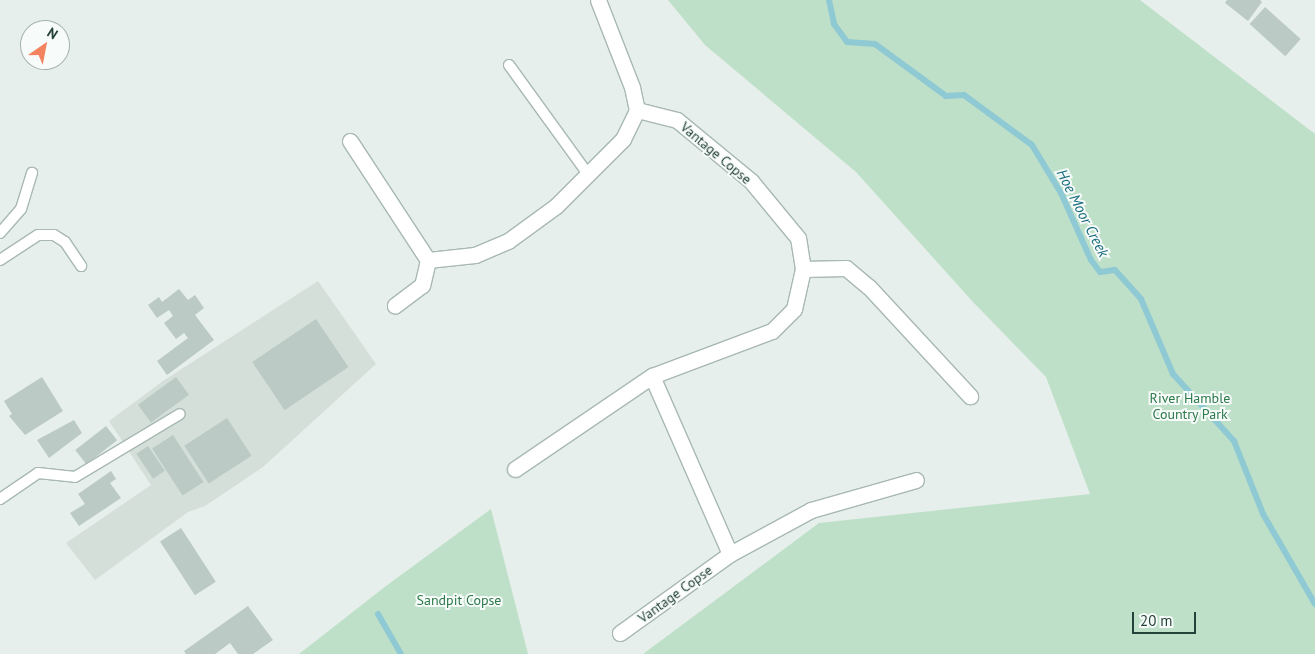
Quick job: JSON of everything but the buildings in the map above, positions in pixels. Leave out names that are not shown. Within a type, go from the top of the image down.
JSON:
[{"type":"street","points":[[428,260],[475,255],[508,241],[556,206],[623,138],[637,110],[632,87],[598,0]]},
{"type":"street","name":"Vantage Copse","points":[[515,469],[652,376],[772,332],[794,309],[803,269],[798,238],[751,181],[677,120],[637,110]]},
{"type":"street","points":[[350,141],[428,260],[422,285],[395,304]]},
{"type":"street","points":[[803,269],[846,268],[869,288],[970,396]]},
{"type":"street","points":[[652,376],[730,554]]},
{"type":"street","name":"Vantage Copse","points":[[620,633],[730,554],[811,510],[916,480]]},
{"type":"lane","points":[[509,65],[588,174]]},
{"type":"lane","points":[[0,233],[21,209],[32,174]]},
{"type":"lane","points":[[0,260],[38,235],[54,235],[65,242],[81,266]]},
{"type":"lane","points":[[0,499],[38,473],[75,477],[180,414]]},
{"type":"shaded area","points":[[318,281],[376,364],[263,467],[205,506],[188,512],[95,580],[66,543],[151,485],[109,421],[163,381]]},
{"type":"green space","name":"River Hamble Country Park","points":[[668,0],[1140,0],[1315,134],[1315,654],[643,654],[819,523],[1090,494],[1046,377],[973,302],[856,172],[705,45]]},
{"type":"green space","name":"Sandpit Copse","points":[[491,509],[528,654],[299,654],[386,586]]},
{"type":"waterway","name":"Hoe Moor Creek","points":[[829,0],[834,24],[847,42],[875,44],[946,96],[964,95],[1032,145],[1061,193],[1091,260],[1100,272],[1115,270],[1141,299],[1173,374],[1234,441],[1263,514],[1315,604]]},
{"type":"waterway","points":[[378,614],[401,654]]}]
